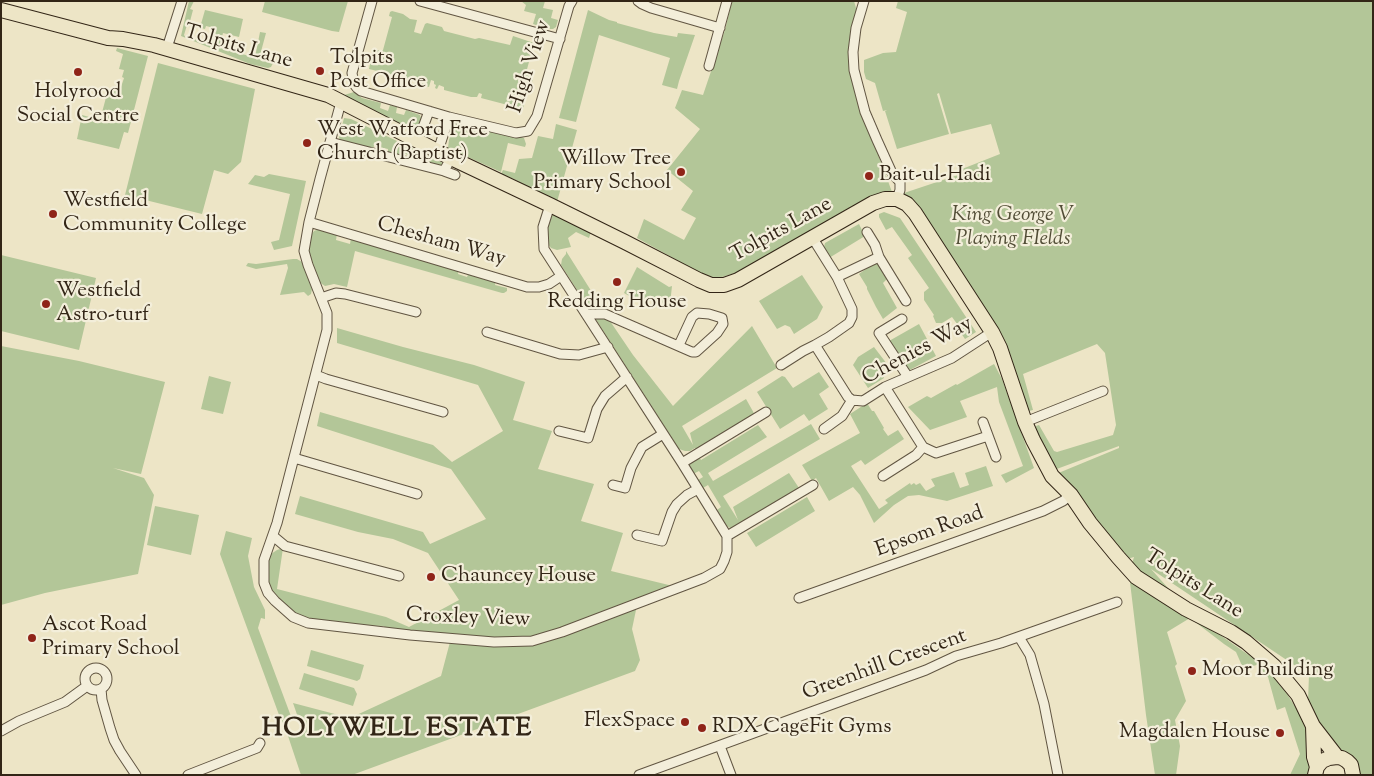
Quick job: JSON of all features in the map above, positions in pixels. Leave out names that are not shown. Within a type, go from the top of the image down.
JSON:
[{"type":"main road","name":"Tolpits Lane","points":[[7,11],[108,38],[123,38],[167,48],[328,95],[451,158],[711,285],[724,285],[738,280],[873,204],[886,199],[897,199],[907,204],[915,213],[992,332],[1000,348],[1025,422],[1052,476],[1071,495],[1090,523],[1136,577],[1186,609],[1231,632],[1274,666],[1298,695],[1312,726],[1337,757]]},
{"type":"main road","name":"Tolpits Lane","points":[[1312,726],[1316,771]]},
{"type":"main road","name":"Tolpits Lane","points":[[1316,771],[1322,761],[1337,757],[1342,758],[1351,765],[1353,775]]},
{"type":"street","points":[[167,48],[182,1]]},
{"type":"street","points":[[372,1],[352,74],[354,84],[361,91],[450,117],[438,151]]},
{"type":"street","points":[[420,1],[560,39]]},
{"type":"street","name":"High View","points":[[450,117],[516,133],[528,131],[537,116],[572,1]]},
{"type":"street","points":[[638,1],[650,8],[720,28]]},
{"type":"street","points":[[709,66],[727,1]]},
{"type":"street","points":[[857,1],[861,14]]},
{"type":"street","points":[[864,1],[856,28],[853,52],[854,70],[865,112],[892,174],[900,182],[897,199]]},
{"type":"street","name":"Croxley View","points":[[341,102],[309,222],[304,251],[327,313],[327,330],[273,536],[264,560],[264,583],[274,601],[293,617],[308,623],[410,635],[494,642],[532,641],[562,632],[704,578],[720,569],[728,544],[727,536]]},
{"type":"street","points":[[418,141],[429,111]]},
{"type":"street","points":[[330,142],[455,175]]},
{"type":"street","points":[[444,171],[451,158]]},
{"type":"street","points":[[550,205],[543,227],[544,249],[682,462],[727,536],[813,485]]},
{"type":"street","name":"Chesham Way","points":[[309,222],[527,286],[539,287],[549,284],[561,276]]},
{"type":"street","points":[[867,232],[875,245],[878,257],[906,301]]},
{"type":"street","points":[[781,365],[789,355],[815,345],[829,337],[849,323],[852,317],[849,300],[812,237]]},
{"type":"street","points":[[837,277],[878,257]]},
{"type":"street","points":[[321,298],[336,293],[345,294],[416,312]]},
{"type":"street","points":[[586,314],[604,314],[692,352],[696,352],[717,333],[723,324],[722,318],[697,313],[692,317],[679,345]]},
{"type":"street","points":[[902,319],[879,333],[908,377]]},
{"type":"street","points":[[487,332],[560,354],[579,355],[608,347]]},
{"type":"street","name":"Chenies Way","points":[[815,345],[848,397],[852,400],[864,401],[885,387],[952,358],[992,332]]},
{"type":"street","points":[[316,375],[443,412]]},
{"type":"street","points":[[560,431],[588,438],[597,409],[605,396],[627,377]]},
{"type":"street","points":[[885,387],[923,448],[936,452],[988,436]]},
{"type":"street","points":[[1025,422],[1103,391]]},
{"type":"street","points":[[824,429],[842,416],[852,400]]},
{"type":"street","points":[[682,462],[766,412]]},
{"type":"street","points":[[983,422],[996,457]]},
{"type":"street","points":[[613,485],[625,488],[631,468],[642,447],[663,434]]},
{"type":"street","points":[[883,476],[916,455],[923,448]]},
{"type":"street","points":[[294,458],[416,494]]},
{"type":"street","points":[[637,536],[662,541],[672,512],[677,504],[698,489]]},
{"type":"street","name":"Epsom Road","points":[[799,598],[1043,511],[1071,495]]},
{"type":"street","name":"Croxley View","points":[[273,536],[285,546],[399,576]]},
{"type":"street","name":"Greenhill Crescent","points":[[639,775],[926,670],[956,656],[1019,637],[1117,602]]},
{"type":"street","points":[[1019,637],[1030,655],[1044,704],[1058,775]]},
{"type":"street","points":[[98,668],[107,677],[106,684],[101,690],[92,690],[87,686],[85,679],[87,672],[92,669],[98,668]]},
{"type":"street","points":[[1,731],[19,721],[65,702],[87,686]]},
{"type":"street","points":[[101,690],[114,740],[136,775]]},
{"type":"street","points":[[188,775],[257,748],[260,743]]},
{"type":"street","points":[[720,746],[730,775]]},
{"type":"green space","points":[[189,1],[194,1],[190,9],[193,10],[189,25],[187,25],[184,35],[186,38],[215,42],[216,34],[210,30],[210,27],[206,26],[205,29],[197,27],[198,23],[201,24],[205,10],[243,19],[239,37],[223,33],[220,45],[235,49],[235,51],[241,52],[241,54],[255,57],[260,32],[266,33],[259,59],[273,63],[271,67],[250,64],[181,36]]},
{"type":"green space","points":[[265,1],[348,1],[339,32],[262,12]]},
{"type":"green space","points":[[521,1],[545,1],[543,8],[553,10],[551,18],[558,20],[556,27],[548,29],[533,24],[536,14],[524,11],[526,5]]},
{"type":"green space","points":[[732,1],[854,1],[858,15],[851,52],[864,116],[892,192],[845,211],[735,273],[722,277],[712,277],[702,274],[637,238],[644,219],[684,240],[696,218],[681,210],[693,191],[667,170],[700,129],[675,108],[682,90],[703,95],[725,30]]},
{"type":"green space","name":"King George V Playing FIelds","points":[[898,1],[1373,1],[1373,775],[1358,775],[1327,738],[1308,701],[1309,675],[1151,569],[1193,616],[1253,658],[1273,676],[1304,721],[1311,760],[1309,775],[1290,775],[1300,754],[1285,707],[1277,710],[1268,677],[1257,665],[1243,668],[1236,652],[1190,618],[1167,632],[1186,701],[1175,720],[1180,746],[1176,775],[1155,775],[1129,574],[1134,557],[1127,559],[1056,474],[1119,448],[1119,446],[1054,470],[1035,432],[1036,426],[1039,425],[1054,451],[1057,452],[1113,435],[1116,425],[1105,353],[1097,344],[1023,374],[1033,410],[1029,411],[997,329],[904,193],[958,175],[957,171],[1000,154],[991,124],[951,134],[939,93],[937,94],[949,134],[897,149],[885,111],[887,110],[883,111],[875,83],[866,79],[864,60],[883,53],[896,52],[907,12],[896,8]]},
{"type":"green space","points":[[588,10],[617,23],[654,33],[677,37],[678,33],[695,35],[677,89],[662,85],[670,58],[599,35],[576,122],[559,118]]},
{"type":"green space","points":[[392,11],[417,20],[414,32],[421,34],[427,23],[442,27],[444,31],[475,39],[479,38],[510,45],[513,36],[534,43],[526,73],[533,80],[527,92],[523,109],[481,98],[482,94],[479,93],[477,97],[471,97],[444,90],[444,87],[439,85],[437,89],[435,88],[434,81],[431,80],[429,87],[420,84],[418,81],[369,69],[373,49],[383,50],[392,17],[389,16]]},
{"type":"green space","points":[[117,48],[148,56],[128,133],[124,132],[119,149],[77,139],[82,115],[100,120],[108,90],[114,92],[116,85],[121,87],[124,70],[119,69],[123,54],[116,51]]},
{"type":"green space","points":[[158,63],[255,89],[241,162],[228,174],[214,170],[202,214],[125,195]]},
{"type":"green space","points":[[354,92],[362,98],[381,103],[380,108],[388,111],[390,105],[397,107],[396,113],[404,115],[406,110],[420,115],[422,121],[419,130],[411,132],[341,96]]},
{"type":"green space","points":[[344,118],[351,119],[443,164],[441,167],[419,163],[420,158],[405,154],[403,159],[388,155],[388,149],[374,146],[372,151],[343,143],[339,138]]},
{"type":"green space","points":[[453,122],[516,135],[524,138],[526,144],[525,147],[508,143],[501,172],[448,148],[454,125]]},
{"type":"green space","points":[[556,124],[577,130],[557,202],[501,174],[503,170],[515,173],[519,159],[532,158],[538,136],[553,139]]},
{"type":"green space","points":[[269,174],[306,181],[292,246],[274,250],[271,242],[279,240],[290,194],[248,184],[255,175],[264,177]]},
{"type":"green space","points":[[884,212],[900,218],[976,332],[965,339],[961,333],[963,332],[952,317],[942,323],[936,323],[934,315],[924,300],[924,292],[929,288],[908,258],[912,255],[892,227],[886,230],[879,217],[879,214]]},
{"type":"green space","points":[[554,214],[592,229],[589,238],[576,232],[568,238],[571,247],[557,250],[551,248],[548,244],[546,233],[550,217]]},
{"type":"green space","points":[[859,224],[865,236],[829,258],[824,247],[825,243]]},
{"type":"green space","points":[[319,229],[337,234],[336,240],[350,244],[351,238],[459,269],[458,274],[467,277],[469,272],[496,279],[495,285],[507,288],[507,291],[502,293],[355,251],[347,287],[334,284],[325,286],[319,282],[308,249],[311,235]]},
{"type":"green space","points":[[566,251],[633,355],[673,406],[752,326],[777,368],[682,426],[693,445],[690,433],[746,399],[755,415],[696,450],[695,448],[690,451],[679,449],[561,265]]},
{"type":"green space","name":"Westfield Astro-turf","points":[[1,255],[96,278],[79,350],[1,331]]},
{"type":"green space","points":[[293,259],[302,262],[312,289],[311,294],[308,296],[304,292],[280,295],[288,268],[287,264],[256,269],[246,266],[248,263],[256,264]]},
{"type":"green space","points":[[877,261],[887,279],[883,283],[897,308],[883,319],[859,274]]},
{"type":"green space","points":[[637,267],[669,287],[672,286],[670,304],[631,297],[624,293]]},
{"type":"green space","points":[[802,275],[823,307],[817,319],[794,334],[790,327],[785,325],[777,329],[759,301]]},
{"type":"green space","points":[[919,324],[936,356],[906,372],[889,341]]},
{"type":"green space","points":[[337,328],[474,365],[525,382],[513,420],[552,431],[538,469],[594,484],[581,521],[623,533],[611,571],[673,586],[633,601],[636,610],[632,629],[640,660],[635,671],[352,775],[301,775],[288,736],[302,729],[293,703],[350,718],[441,676],[450,642],[390,637],[384,626],[350,625],[308,619],[294,612],[275,596],[268,583],[268,564],[271,554],[283,548],[277,589],[386,617],[409,627],[459,600],[428,553],[393,539],[358,532],[295,514],[300,496],[423,532],[430,544],[486,519],[451,469],[317,426],[320,412],[433,445],[452,462],[503,431],[478,385],[337,343]]},
{"type":"green space","points":[[1,346],[79,361],[165,382],[141,474],[113,468],[144,478],[154,495],[138,574],[45,593],[1,605]]},
{"type":"green space","points":[[874,347],[887,364],[882,371],[884,378],[868,388],[853,365],[858,357]]},
{"type":"green space","points":[[994,364],[1002,379],[1034,468],[1006,483],[1001,475],[1023,466],[999,402],[997,387],[960,401],[967,417],[930,430],[908,407],[927,396],[931,398],[957,385]]},
{"type":"green space","points":[[819,372],[829,387],[819,394],[828,409],[809,421],[804,414],[780,429],[757,392],[782,376],[785,377],[793,388]]},
{"type":"green space","points":[[209,376],[231,382],[223,414],[201,409]]},
{"type":"green space","points":[[867,403],[872,411],[874,411],[888,436],[898,430],[904,439],[865,465],[861,460],[851,466],[879,509],[888,503],[885,500],[910,483],[911,485],[914,483],[916,485],[920,483],[926,491],[935,486],[931,479],[954,472],[960,488],[969,485],[965,473],[986,466],[993,486],[947,501],[919,495],[908,496],[894,505],[874,523],[860,495],[853,487],[829,501],[816,478],[812,481],[802,465],[860,433],[850,414]]},
{"type":"green space","points":[[811,424],[820,439],[723,496],[738,520],[733,507],[789,473],[799,488],[732,528],[727,526],[717,510],[721,507],[708,485],[703,488],[698,480],[703,477],[699,471],[693,474],[689,467],[689,461],[698,455],[701,460],[758,425],[767,437],[708,473],[713,481]]},
{"type":"green space","points":[[807,497],[815,511],[756,547],[747,533]]},
{"type":"green space","points":[[155,506],[199,515],[191,555],[147,545]]},
{"type":"green space","points":[[226,531],[252,538],[248,556],[254,587],[265,610],[265,619],[261,618],[258,628],[292,719],[282,723],[220,554]]},
{"type":"green space","points":[[311,650],[364,665],[360,679],[357,681],[307,666]]},
{"type":"green space","points":[[304,673],[354,688],[357,694],[353,706],[299,689]]},
{"type":"place","name":"Tolpits Post Office","points":[[320,71]]},
{"type":"place","name":"Holyrood Social Centre","points":[[78,72]]},
{"type":"place","name":"West Watford Free Church (Baptist)","points":[[307,143]]},
{"type":"place","name":"Willow Tree Primary School","points":[[681,172]]},
{"type":"place","name":"Bait-ul-Hadi","points":[[869,176]]},
{"type":"place","name":"Westfield Community College","points":[[53,214]]},
{"type":"place","name":"Redding House","points":[[617,282]]},
{"type":"place","name":"Westfield Astro-turf","points":[[46,304]]},
{"type":"place","name":"Chauncey House","points":[[431,577]]},
{"type":"place","name":"Ascot Road Primary School","points":[[32,638]]},
{"type":"place","name":"Moor Building","points":[[1192,671]]},
{"type":"place","name":"FlexSpace","points":[[685,722]]},
{"type":"place","name":"RDX CageFit Gyms","points":[[702,728]]},
{"type":"place","name":"Magdalen House","points":[[1280,733]]},
{"type":"district","name":"HOLYWELL ESTATE","points":[[397,731]]}]
